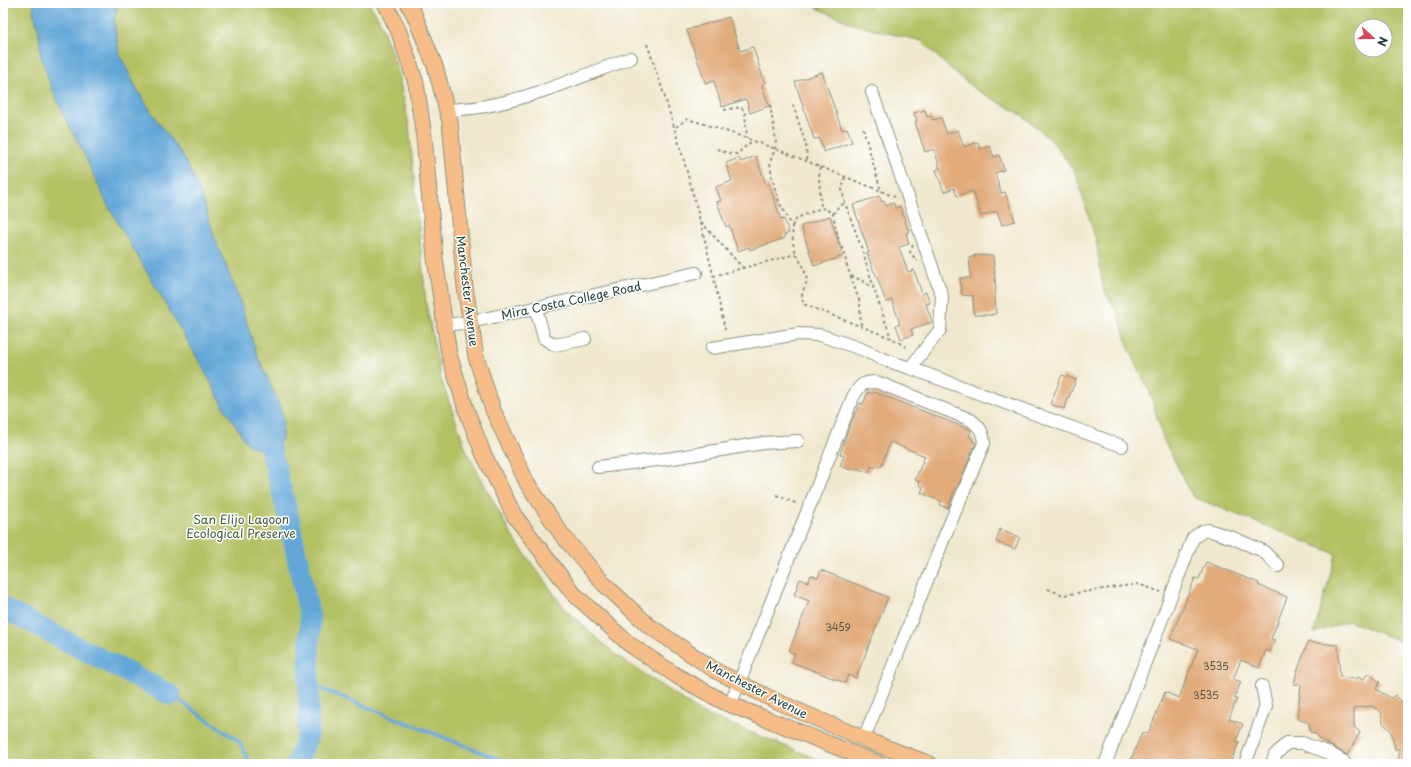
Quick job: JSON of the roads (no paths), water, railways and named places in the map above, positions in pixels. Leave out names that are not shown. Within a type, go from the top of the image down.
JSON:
[{"type":"main road","name":"Manchester Avenue","points":[[385,3],[399,32],[416,83],[424,137],[435,258],[449,354],[466,408],[483,453],[514,515],[573,593],[629,644],[677,676],[730,705],[879,764]]},
{"type":"main road","name":"Manchester Avenue","points":[[408,3],[435,66],[451,131],[464,287],[476,357],[493,410],[527,483],[562,535],[604,584],[648,625],[716,671],[780,703],[930,764]]},
{"type":"street","points":[[446,110],[486,106],[516,99],[631,58]]},
{"type":"street","points":[[872,92],[942,296],[940,330],[910,368]]},
{"type":"street","name":"Mira Costa College Road","points":[[445,325],[470,322],[696,273]]},
{"type":"street","points":[[536,308],[544,338],[555,345],[585,339]]},
{"type":"street","points":[[712,348],[798,334],[820,335],[1122,446]]},
{"type":"street","points":[[730,705],[853,397],[860,386],[868,382],[877,382],[971,420],[979,426],[983,434],[984,443],[943,540],[864,738]]},
{"type":"street","points":[[598,467],[673,458],[763,442],[798,442]]},
{"type":"street","points":[[1104,764],[1172,595],[1193,538],[1203,531],[1208,530],[1263,551],[1278,566]]},
{"type":"street","points":[[1245,764],[1266,706],[1262,686]]},
{"type":"street","points":[[1272,764],[1275,755],[1287,743],[1302,743],[1329,754],[1345,764]]},
{"type":"water","points":[[34,3],[118,3],[114,21],[119,53],[136,88],[158,122],[183,156],[201,194],[215,239],[239,298],[257,355],[277,399],[283,419],[282,439],[272,454],[248,445],[225,409],[202,366],[107,204],[50,84],[41,56],[39,32],[33,10]]},
{"type":"waterway","points":[[262,427],[272,454],[289,519],[310,618],[308,735],[297,764]]},
{"type":"waterway","points":[[3,608],[171,695]]},
{"type":"waterway","points":[[309,684],[511,764]]},
{"type":"waterway","points":[[171,695],[239,741],[250,764]]},
{"type":"park label","name":"San Elijo Lagoon Ecological Preserve","points":[[241,526]]}]
